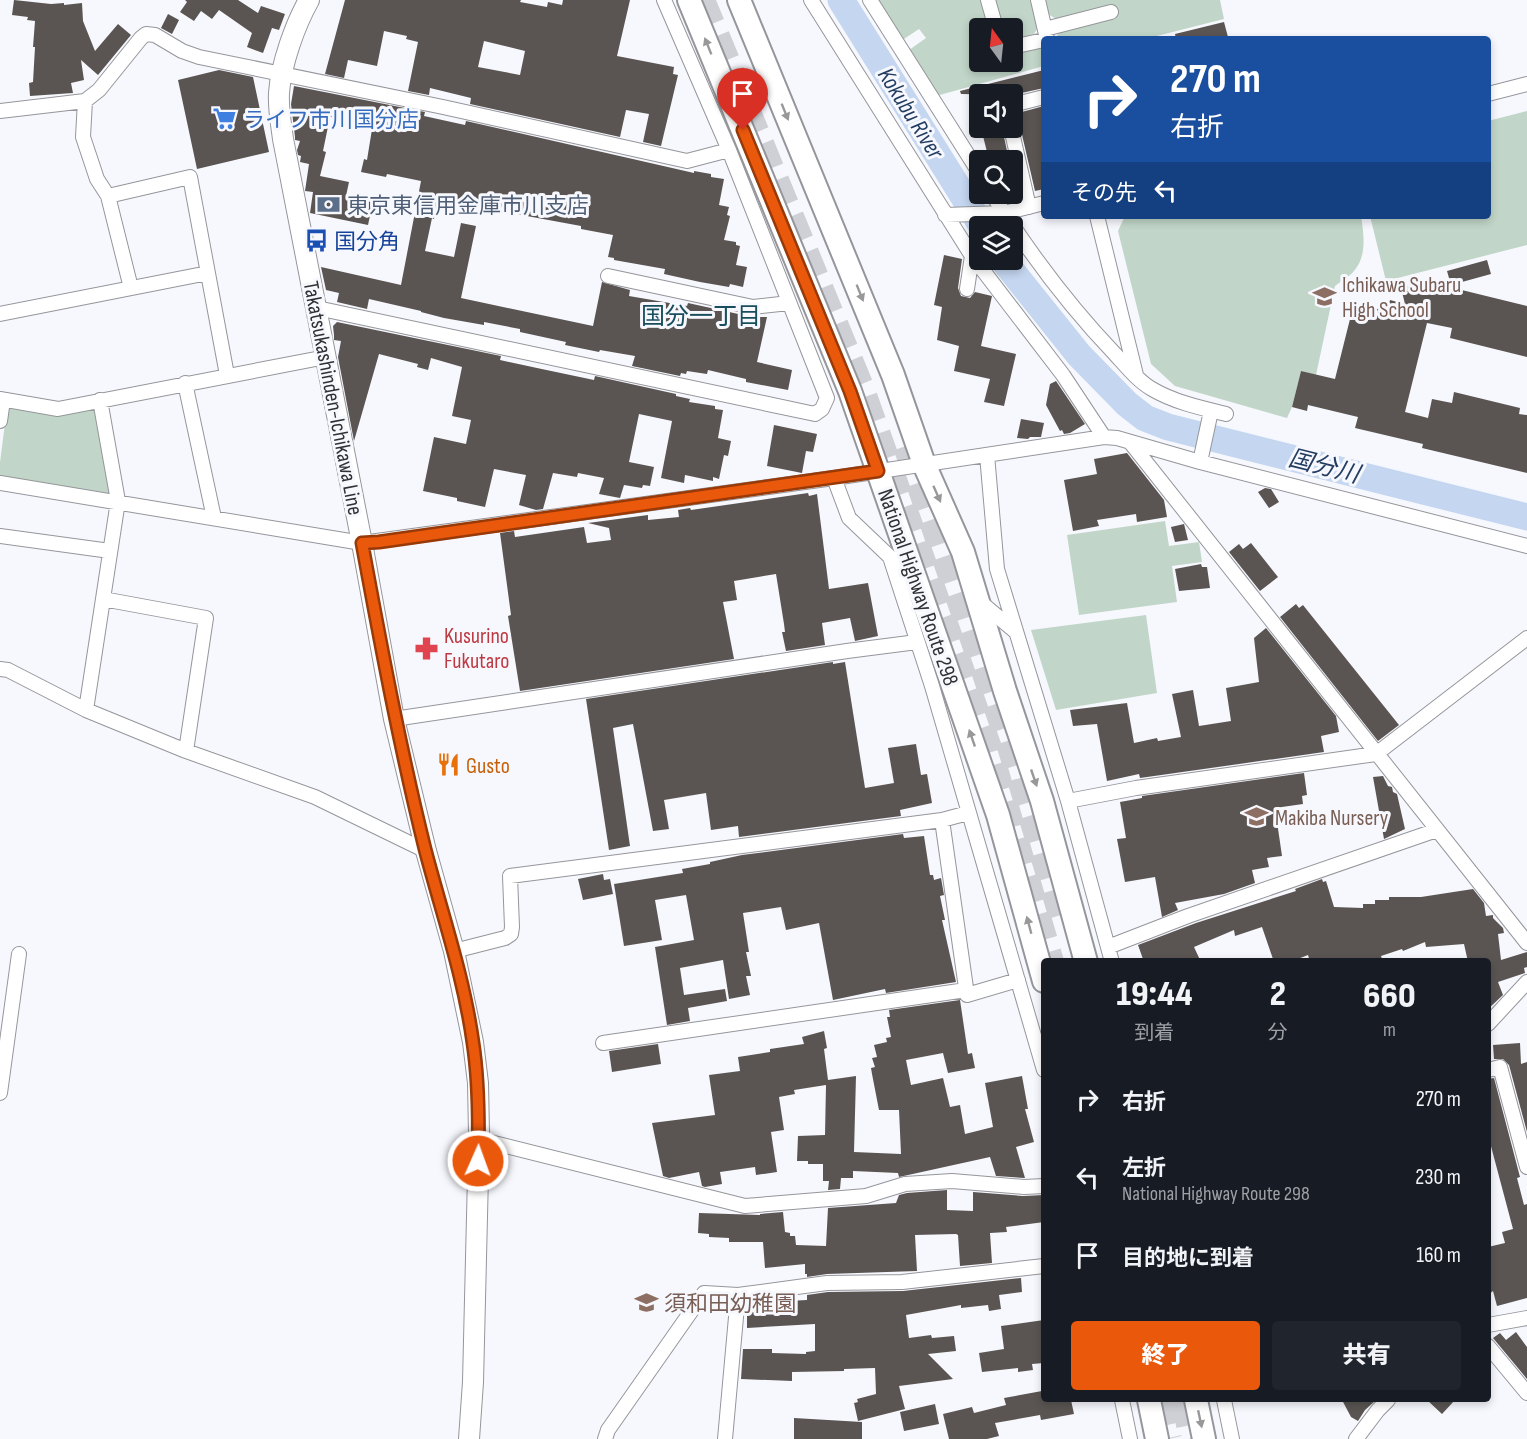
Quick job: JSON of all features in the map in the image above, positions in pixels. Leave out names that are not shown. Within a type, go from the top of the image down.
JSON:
[{"type":"highway","name":"National Highway Route 298","points":[[689,0],[846,380],[999,815],[1041,970]]},
{"type":"highway","name":"National Highway Route 298","points":[[739,0],[893,375],[924,464],[963,552],[1042,801],[1085,958]]},
{"type":"highway","points":[[1149,1402],[1157,1439]]},
{"type":"highway","points":[[1196,1402],[1204,1439]]},
{"type":"main road","name":"Takatsukashinden-Ichikawa Line","points":[[309,0],[282,73],[279,111],[283,139],[394,719],[426,851],[454,951],[473,1042],[478,1083],[473,1382],[469,1439]]},
{"type":"street","points":[[317,308],[814,414],[822,409],[827,398],[729,150],[664,0]]},
{"type":"street","points":[[811,0],[949,215],[969,251]]},
{"type":"street","points":[[870,0],[969,157]]},
{"type":"street","points":[[988,0],[993,18]]},
{"type":"street","points":[[1038,0],[1045,36],[1111,12]]},
{"type":"street","points":[[0,111],[85,101],[99,90],[146,34],[155,35],[182,51],[199,57],[687,161],[729,150]]},
{"type":"street","points":[[1023,43],[1041,37]]},
{"type":"street","points":[[1491,93],[1527,84]]},
{"type":"street","points":[[1023,102],[1041,98]]},
{"type":"street","points":[[85,101],[83,137],[97,179],[108,196],[131,288]]},
{"type":"street","points":[[1013,138],[1029,207]]},
{"type":"street","points":[[108,196],[190,177],[227,375]]},
{"type":"street","points":[[996,204],[1000,214],[1068,301],[1136,377],[1150,388],[1173,400],[1210,414],[1226,414]]},
{"type":"street","points":[[949,215],[1000,214],[1041,204]]},
{"type":"street","points":[[1098,219],[1136,377]]},
{"type":"street","points":[[967,290],[970,270]]},
{"type":"street","points":[[983,270],[1063,375],[1104,437]]},
{"type":"street","points":[[0,314],[208,273]]},
{"type":"street","points":[[608,276],[753,308],[789,303]]},
{"type":"street","points":[[0,421],[1,399],[57,409],[326,357]]},
{"type":"street","points":[[185,383],[214,518]]},
{"type":"street","points":[[86,710],[118,501],[100,400]]},
{"type":"street","points":[[1200,459],[1210,414]]},
{"type":"street","points":[[0,483],[362,543],[834,478],[1104,437],[1200,459],[1527,546]]},
{"type":"street","points":[[1130,442],[1527,943]]},
{"type":"street","points":[[987,455],[998,569],[1068,801],[1111,958]]},
{"type":"street","points":[[834,478],[849,518],[890,557],[932,686],[1041,1060]]},
{"type":"street","points":[[0,536],[110,551]]},
{"type":"street","points":[[103,599],[206,618],[186,751]]},
{"type":"street","points":[[977,599],[1017,632]]},
{"type":"street","points":[[1068,801],[1136,788],[1376,754],[1527,638]]},
{"type":"street","points":[[394,719],[917,642]]},
{"type":"street","points":[[932,686],[947,666]]},
{"type":"street","points":[[0,669],[8,670],[86,710],[186,751],[315,797],[426,851]]},
{"type":"street","points":[[454,951],[505,938],[511,934],[510,876],[942,820],[968,813]]},
{"type":"street","points":[[942,820],[967,995],[1018,980]]},
{"type":"street","points":[[1108,947],[1188,916],[1437,830]]},
{"type":"street","points":[[0,1093],[19,954]]},
{"type":"street","points":[[1491,1021],[1527,982]]},
{"type":"street","points":[[603,1043],[966,990]]},
{"type":"street","points":[[1491,1069],[1500,1067],[1527,1167]]},
{"type":"street","points":[[478,1138],[745,1206],[866,1196],[905,1184],[952,1181],[1024,1187],[1041,1186]]},
{"type":"street","points":[[605,1439],[608,1430],[704,1293],[738,1295],[827,1283],[902,1282],[1041,1266]]},
{"type":"street","points":[[725,1439],[738,1295]]},
{"type":"street","points":[[1491,1324],[1527,1318]]},
{"type":"street","points":[[1491,1350],[1527,1393]]},
{"type":"street","points":[[1122,1402],[1130,1439]]},
{"type":"street","points":[[1224,1402],[1232,1439]]},
{"type":"street","points":[[1356,1439],[1386,1402]]},
{"type":"green space","points":[[878,0],[981,0],[986,18],[969,18],[969,72],[1022,72],[979,84],[969,84],[969,87],[936,96],[909,50],[926,38],[919,29],[901,41]]},
{"type":"green space","points":[[994,0],[1032,0],[1039,26],[1034,34],[1023,37],[1023,18],[998,18]]},
{"type":"green space","points":[[1045,0],[1220,0],[1224,19],[1157,36],[1057,36],[1059,33],[1115,18],[1111,5],[1058,20],[1048,14]]},
{"type":"green space","points":[[1037,47],[1041,49],[1041,67],[1023,72],[1023,50]]},
{"type":"green space","points":[[1527,111],[1527,245],[1386,281],[1371,219],[1491,219],[1491,120]]},
{"type":"green space","points":[[1124,219],[1361,219],[1364,238],[1361,259],[1352,273],[1335,286],[1316,375],[1301,371],[1287,418],[1175,386],[1151,364],[1118,231]]},
{"type":"green space","points":[[95,406],[111,494],[0,477],[7,408],[58,414]]},
{"type":"green space","points":[[1165,521],[1169,546],[1199,542],[1202,562],[1172,566],[1177,602],[1079,615],[1067,535]]},
{"type":"green space","points":[[1146,615],[1157,693],[1056,710],[1031,630]]},
{"type":"building","points":[[14,0],[64,3],[64,5],[82,3],[83,21],[95,51],[118,24],[131,35],[98,75],[81,60],[84,80],[71,83],[73,93],[30,96],[29,83],[33,82],[35,21],[27,20],[28,17],[12,15]]},
{"type":"building","points":[[185,0],[238,0],[258,13],[261,6],[285,14],[279,30],[272,28],[263,53],[247,47],[252,33],[219,10],[212,19],[201,11],[194,21],[180,12],[187,2]]},
{"type":"building","points":[[345,0],[521,0],[520,2],[547,7],[548,2],[562,5],[563,0],[630,0],[617,56],[674,67],[673,74],[678,75],[661,146],[643,142],[649,114],[626,110],[620,137],[470,104],[471,98],[430,88],[429,95],[408,91],[418,42],[406,39],[407,36],[384,31],[377,66],[348,60],[344,78],[325,74]],"holes":[[[484,41],[525,51],[520,75],[478,67]]]},
{"type":"building","points":[[168,14],[179,20],[172,34],[161,28]]},
{"type":"building","points":[[1224,22],[1228,36],[1175,36],[1175,34]]},
{"type":"building","points":[[219,70],[253,77],[269,152],[197,169],[178,80]]},
{"type":"building","points":[[1041,71],[1041,89],[1023,93],[1023,84],[988,84]]},
{"type":"building","points":[[294,86],[425,112],[424,116],[465,125],[466,121],[694,173],[694,171],[711,174],[711,177],[724,179],[719,205],[729,207],[727,215],[730,216],[724,240],[736,242],[736,245],[740,246],[736,265],[747,267],[743,287],[700,282],[664,274],[665,269],[614,260],[608,257],[613,235],[581,229],[581,226],[516,214],[517,209],[475,203],[473,209],[441,202],[440,209],[436,208],[434,219],[432,218],[425,251],[454,257],[461,223],[476,226],[461,298],[593,326],[602,282],[630,290],[629,296],[687,306],[688,303],[752,317],[767,317],[757,362],[792,370],[788,390],[746,382],[746,379],[708,370],[707,374],[687,371],[686,374],[681,373],[680,376],[632,366],[635,356],[565,345],[566,342],[520,332],[520,329],[444,318],[369,299],[367,309],[337,302],[339,293],[326,290],[321,267],[401,285],[421,181],[387,174],[386,177],[361,172],[364,159],[367,160],[373,123],[330,117],[323,151],[326,152],[320,176],[349,182],[346,196],[373,202],[368,225],[310,213],[313,192],[305,191],[309,164],[300,162],[301,156],[298,155],[297,150],[300,141],[295,140],[291,104]]},
{"type":"building","points":[[969,89],[969,94],[961,94],[960,91]]},
{"type":"building","points":[[1041,107],[1041,190],[1035,191],[1023,138],[1023,112]]},
{"type":"building","points":[[984,138],[1004,138],[1007,150],[986,150]]},
{"type":"building","points":[[944,255],[962,259],[958,288],[961,296],[970,298],[975,292],[992,296],[981,346],[1016,354],[1004,406],[984,402],[990,379],[954,371],[959,346],[937,340],[942,307],[934,305]]},
{"type":"building","points":[[1487,260],[1491,274],[1451,285],[1447,271]]},
{"type":"building","points":[[1425,281],[1527,306],[1527,357],[1450,338],[1452,328],[1427,323],[1405,412],[1428,418],[1432,399],[1452,403],[1454,392],[1520,408],[1519,414],[1527,415],[1527,473],[1422,448],[1423,444],[1355,428],[1358,417],[1308,405],[1307,411],[1292,407],[1301,371],[1335,379],[1354,303],[1387,311],[1390,300],[1405,304],[1401,288]]},
{"type":"building","points":[[337,322],[501,356],[500,360],[594,380],[595,376],[676,394],[676,396],[690,399],[689,402],[715,406],[715,409],[723,410],[718,438],[731,441],[728,456],[724,455],[719,479],[713,477],[713,481],[685,475],[684,483],[661,478],[672,421],[639,414],[629,462],[654,467],[650,486],[643,485],[642,488],[624,485],[620,498],[599,494],[604,478],[578,473],[577,477],[553,473],[543,509],[536,510],[519,505],[526,475],[494,469],[485,507],[423,491],[434,437],[466,444],[471,420],[452,416],[462,367],[431,358],[428,370],[417,367],[418,364],[379,354],[354,441],[338,357],[341,341],[334,340],[333,326]]},
{"type":"building","points":[[1056,381],[1085,424],[1070,433],[1064,434],[1062,430],[1060,431],[1046,405],[1050,384]]},
{"type":"building","points":[[1021,419],[1044,423],[1041,437],[1017,438]]},
{"type":"building","points":[[774,425],[817,434],[813,452],[806,451],[802,473],[767,466]]},
{"type":"building","points":[[1127,453],[1164,500],[1167,517],[1137,522],[1136,514],[1097,520],[1099,526],[1073,531],[1064,480],[1097,474],[1094,459]]},
{"type":"building","points":[[1265,488],[1271,489],[1279,502],[1269,508],[1258,492]]},
{"type":"building","points":[[808,493],[809,496],[817,494],[829,589],[868,583],[878,636],[855,641],[850,618],[822,623],[825,645],[786,651],[776,574],[734,581],[737,600],[723,602],[734,659],[520,691],[508,616],[511,615],[500,533],[514,531],[515,537],[584,527],[587,543],[611,540],[609,528],[588,523],[648,515],[648,520],[679,517],[678,510]]},
{"type":"building","points":[[1184,524],[1188,540],[1175,542],[1171,527]]},
{"type":"building","points":[[1251,543],[1278,577],[1260,591],[1229,552],[1239,544],[1243,549]]},
{"type":"building","points":[[1201,564],[1202,567],[1207,567],[1210,588],[1179,591],[1175,569]]},
{"type":"building","points":[[1296,604],[1299,608],[1303,605],[1399,725],[1378,741],[1280,617]]},
{"type":"building","points":[[1266,628],[1336,716],[1339,732],[1321,736],[1324,752],[1140,778],[1139,774],[1107,781],[1097,724],[1073,726],[1070,710],[1127,703],[1134,743],[1157,738],[1158,741],[1181,737],[1172,694],[1193,690],[1199,726],[1231,721],[1226,688],[1259,682],[1254,638]]},
{"type":"building","points":[[833,662],[833,664],[845,662],[865,788],[894,783],[888,748],[916,744],[921,775],[927,774],[932,803],[900,810],[901,816],[739,837],[738,826],[711,830],[706,793],[664,800],[669,829],[653,831],[633,724],[613,728],[630,846],[609,850],[586,699]]},
{"type":"building","points":[[1304,773],[1307,795],[1302,796],[1303,804],[1275,808],[1282,856],[1267,858],[1269,867],[1252,870],[1255,883],[1224,894],[1175,903],[1178,910],[1162,917],[1155,877],[1125,882],[1117,839],[1126,838],[1120,802],[1142,798],[1142,796]]},
{"type":"building","points":[[1383,776],[1388,786],[1392,787],[1393,792],[1397,794],[1405,829],[1384,839],[1373,777]]},
{"type":"building","points":[[903,834],[904,838],[924,836],[930,875],[933,875],[934,880],[941,878],[944,895],[940,896],[945,920],[942,920],[956,982],[886,993],[885,989],[833,1000],[819,923],[786,930],[781,907],[743,913],[749,952],[746,952],[751,976],[746,976],[750,995],[729,999],[723,960],[680,968],[684,995],[725,989],[727,1001],[688,1008],[690,1021],[667,1025],[655,947],[694,940],[686,895],[655,900],[662,940],[624,946],[614,884],[683,873],[682,869],[742,855]]},
{"type":"building","points":[[603,874],[604,880],[610,879],[613,894],[583,900],[578,879]]},
{"type":"building","points":[[1322,879],[1323,882],[1326,881],[1334,907],[1363,908],[1363,904],[1375,904],[1375,900],[1389,900],[1389,897],[1421,897],[1473,889],[1484,903],[1486,916],[1493,915],[1493,918],[1503,928],[1504,933],[1498,934],[1501,960],[1527,952],[1525,973],[1498,982],[1503,995],[1491,1006],[1491,958],[1467,958],[1464,944],[1426,947],[1425,942],[1403,951],[1402,949],[1381,956],[1382,958],[1309,958],[1308,955],[1300,958],[1273,958],[1262,927],[1235,936],[1234,930],[1194,947],[1199,958],[1143,958],[1138,945],[1196,923],[1296,891],[1295,889]]},
{"type":"building","points":[[960,1000],[968,1054],[972,1053],[975,1068],[948,1073],[943,1053],[906,1060],[911,1085],[943,1078],[950,1107],[960,1105],[965,1134],[993,1127],[985,1083],[1022,1076],[1028,1109],[1025,1109],[1034,1142],[1016,1147],[1025,1178],[996,1176],[990,1157],[899,1177],[898,1173],[853,1171],[853,1178],[841,1178],[840,1189],[828,1190],[829,1181],[823,1181],[823,1164],[797,1161],[798,1136],[825,1135],[826,1085],[794,1090],[795,1094],[779,1097],[784,1130],[771,1132],[777,1172],[756,1175],[755,1167],[720,1172],[722,1184],[705,1187],[702,1186],[699,1172],[669,1178],[663,1176],[652,1123],[715,1115],[709,1075],[740,1071],[738,1057],[804,1044],[802,1037],[824,1031],[828,1080],[856,1076],[854,1152],[901,1154],[899,1110],[879,1110],[871,1068],[875,1067],[872,1058],[877,1057],[874,1045],[887,1042],[886,1038],[891,1037],[887,1017],[890,1017],[889,1010]]},
{"type":"building","points":[[1520,1043],[1521,1064],[1527,1062],[1527,1132],[1509,1065],[1503,1059],[1494,1059],[1493,1045]]},
{"type":"building","points":[[658,1044],[661,1064],[612,1072],[609,1051]]},
{"type":"building","points":[[1491,1078],[1494,1078],[1520,1177],[1517,1178],[1524,1205],[1527,1204],[1527,1298],[1497,1306],[1493,1291],[1491,1293],[1491,1246],[1505,1243],[1502,1232],[1513,1229],[1491,1146]]},
{"type":"building","points":[[947,1190],[947,1210],[973,1211],[973,1192],[1041,1195],[1041,1222],[1006,1227],[1007,1232],[990,1233],[992,1263],[960,1266],[958,1235],[956,1234],[915,1235],[917,1271],[827,1274],[807,1277],[805,1264],[765,1268],[763,1242],[729,1242],[729,1238],[709,1237],[709,1234],[698,1233],[699,1213],[760,1215],[783,1212],[785,1232],[790,1233],[790,1236],[795,1236],[796,1245],[826,1246],[828,1208],[896,1203],[899,1195]]},
{"type":"building","points":[[1021,1278],[1022,1292],[999,1295],[1001,1309],[989,1311],[988,1305],[961,1308],[961,1305],[906,1315],[909,1338],[931,1335],[932,1338],[954,1336],[956,1351],[928,1354],[953,1379],[899,1386],[905,1409],[858,1421],[854,1403],[858,1402],[857,1399],[876,1394],[875,1368],[792,1372],[792,1381],[741,1379],[743,1349],[772,1349],[772,1353],[806,1354],[806,1352],[815,1351],[815,1324],[747,1328],[747,1303],[807,1300],[807,1295],[828,1292],[903,1291]]},
{"type":"building","points":[[1041,1320],[1041,1363],[1032,1364],[1033,1370],[1018,1372],[1018,1368],[982,1372],[979,1353],[1004,1349],[1001,1326]]},
{"type":"building","points":[[1516,1332],[1527,1347],[1527,1379],[1493,1338],[1500,1333],[1506,1340]]},
{"type":"building","points":[[1041,1391],[1041,1402],[1071,1402],[1074,1414],[1041,1420],[1040,1415],[995,1423],[999,1436],[987,1439],[949,1439],[943,1414],[972,1407],[974,1413],[1006,1405],[1004,1398]]},
{"type":"building","points":[[1343,1402],[1374,1402],[1358,1421],[1351,1417]]},
{"type":"building","points":[[1429,1402],[1453,1402],[1442,1414]]},
{"type":"building","points":[[935,1404],[939,1424],[904,1431],[900,1412]]},
{"type":"building","points":[[794,1418],[862,1422],[862,1439],[794,1439]]},
{"type":"waterway","name":"Kokubu River","points":[[841,0],[976,216]]},
{"type":"waterway","name":"国分川","points":[[1011,270],[1079,355],[1127,404],[1145,418],[1168,427],[1527,517]]},
{"type":"tunnel","points":[[702,0],[861,387],[988,745],[1050,958]]},
{"type":"tunnel","points":[[906,446],[1008,740],[1064,924]]},
{"type":"tunnel","points":[[1160,1402],[1169,1439]]},
{"type":"tunnel","points":[[1184,1402],[1192,1439]]},
{"type":"place","name":"ライフ市川国分店","points":[[225,119]]},
{"type":"place","name":"東京東信用金庫市川支店","points":[[329,205]]},
{"type":"place","name":"国分角","points":[[316,241]]},
{"type":"place","name":"Ichikawa Subaru High School","points":[[1324,297]]},
{"type":"place","name":"Kusurino Fukutaro","points":[[426,648]]},
{"type":"place","name":"Gusto","points":[[448,765]]},
{"type":"place","name":"Makiba Nursery","points":[[1257,817]]},
{"type":"place","name":"須和田幼稚園","points":[[646,1303]]},
{"type":"district","name":"国分一丁目","points":[[701,316]]},
{"type":"route","points":[[478,1161],[478,1083],[466,1003],[394,719],[362,543],[878,471],[850,391],[743,130]]}]
